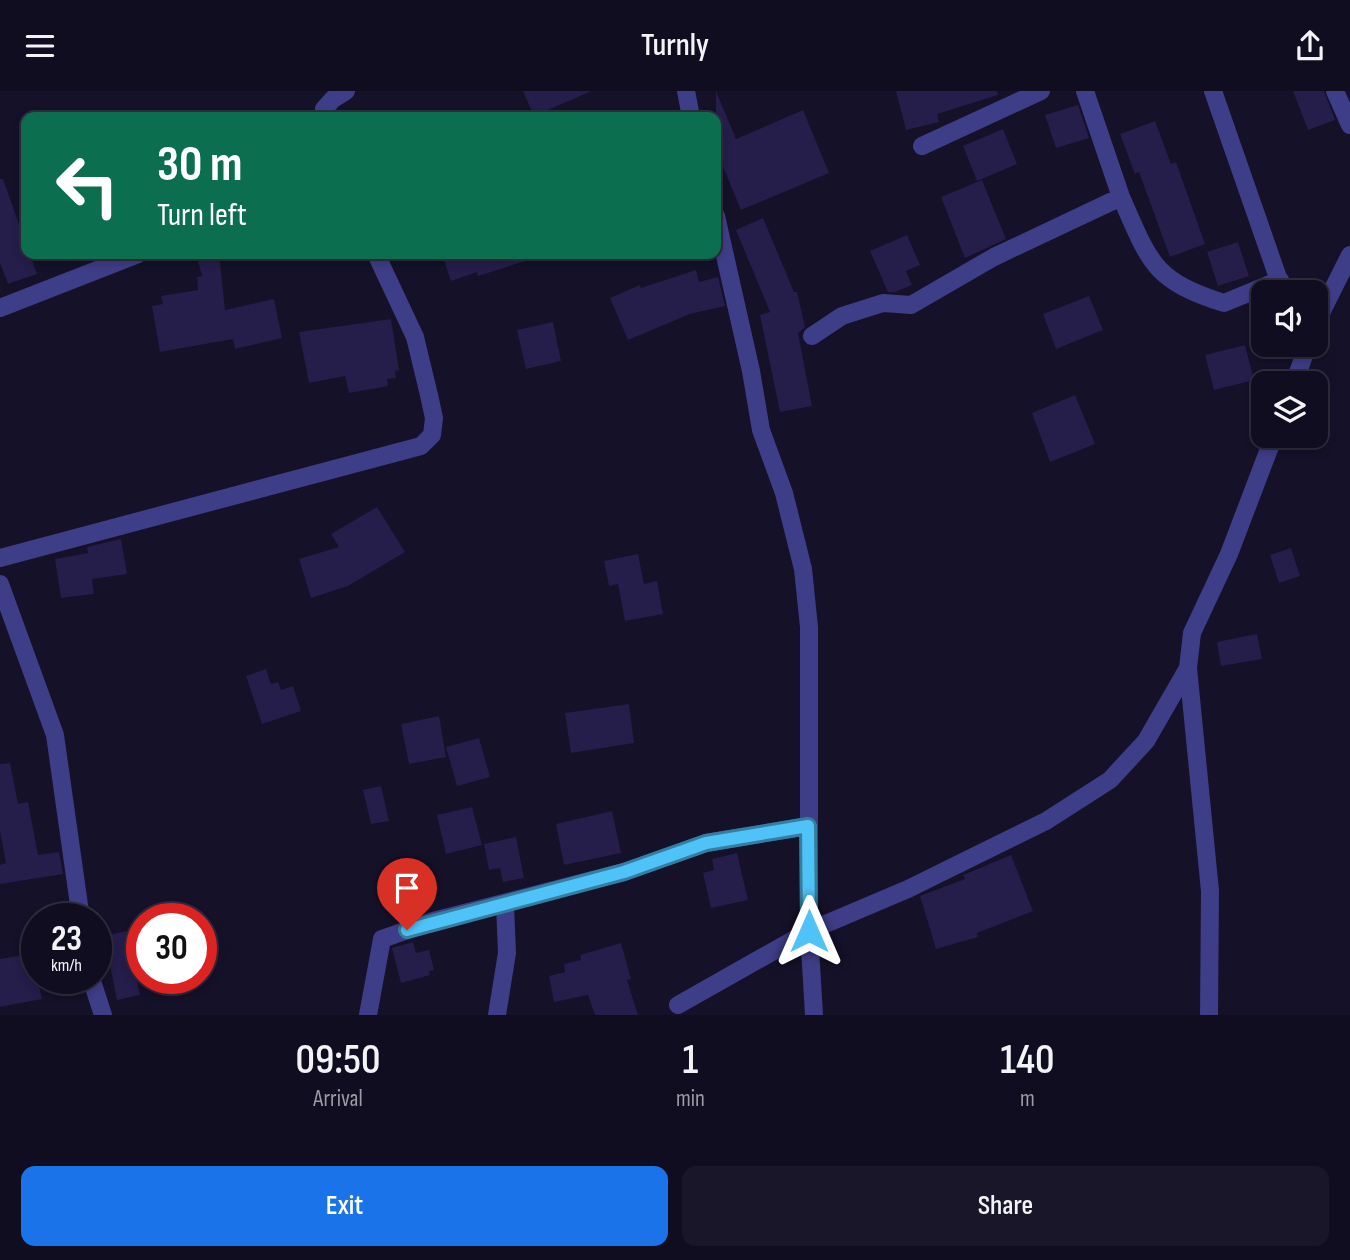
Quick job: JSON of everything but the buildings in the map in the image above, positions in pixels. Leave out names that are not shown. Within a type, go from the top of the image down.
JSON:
[{"type":"street","points":[[325,112],[324,109],[333,99],[346,91]]},
{"type":"street","points":[[686,91],[690,112]]},
{"type":"street","points":[[922,146],[1041,91]]},
{"type":"street","points":[[1084,91],[1121,197],[1148,258],[1174,284],[1224,303],[1251,295]]},
{"type":"street","points":[[1213,91],[1279,280]]},
{"type":"street","points":[[1335,91],[1350,125]]},
{"type":"street","points":[[812,336],[842,316],[883,303],[911,306],[994,257],[1121,197]]},
{"type":"street","points":[[721,238],[751,371],[761,430],[784,493],[803,569],[809,627],[809,931],[814,1015]]},
{"type":"street","points":[[1328,299],[1350,255]]},
{"type":"street","points":[[0,308],[125,259]]},
{"type":"street","points":[[0,558],[421,446],[432,435],[435,418],[415,337],[378,259]]},
{"type":"street","points":[[1209,1015],[1210,891],[1188,668],[1192,633],[1229,554],[1269,448]]},
{"type":"street","points":[[0,584],[55,736],[79,903]]},
{"type":"street","points":[[678,1005],[809,931],[908,889],[1046,821],[1110,780],[1146,740],[1188,668]]},
{"type":"street","points":[[368,1015],[382,939],[433,921],[505,905],[624,872],[706,843],[808,826]]},
{"type":"street","points":[[497,1015],[506,953],[505,905]]},
{"type":"street","points":[[96,994],[103,1015]]},
{"type":"route","points":[[407,930],[624,872],[706,843],[808,826],[809,931]]}]
